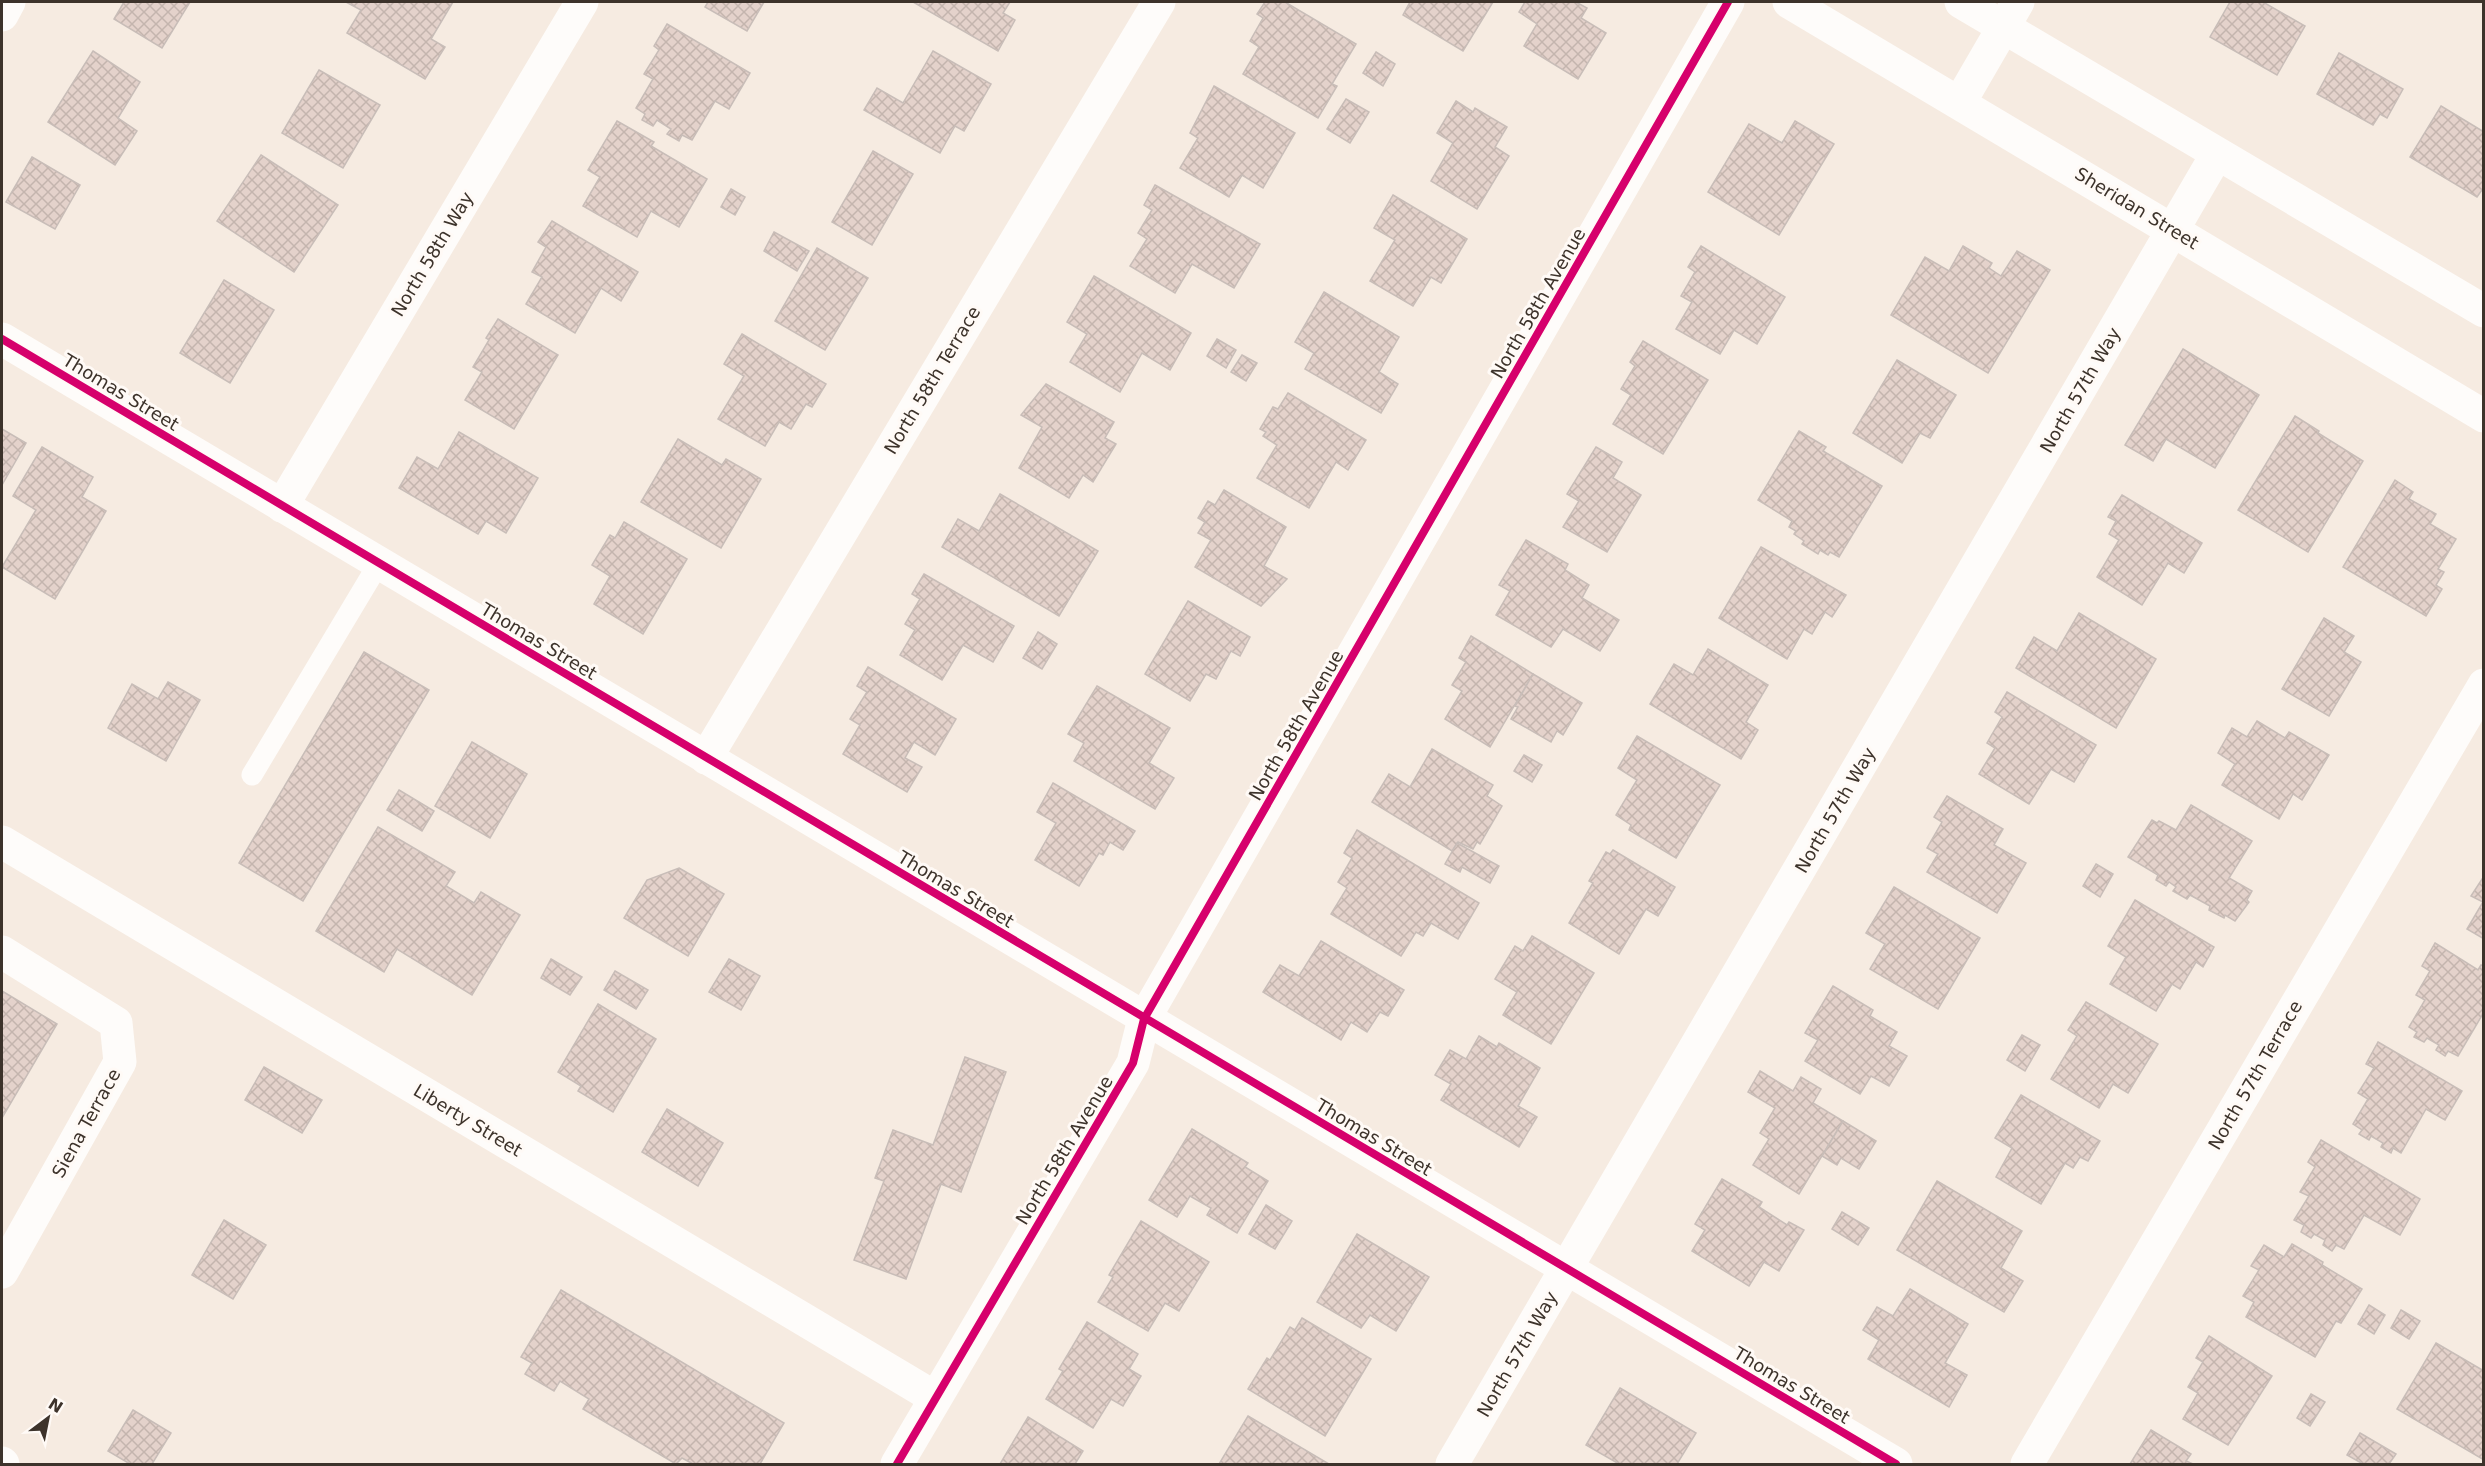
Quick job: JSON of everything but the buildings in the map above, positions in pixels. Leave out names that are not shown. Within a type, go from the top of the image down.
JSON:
[{"type":"street","points":[[2,15],[9,2]]},
{"type":"street","name":"North 58th Way","points":[[282,506],[582,2]]},
{"type":"street","name":"North 58th Terrace","points":[[706,758],[1159,2]]},
{"type":"street","name":"North 58th Avenue","points":[[897,1464],[934,1397],[1133,1063],[1144,1018],[1728,2]]},
{"type":"street","name":"Sheridan Street","points":[[1789,2],[2484,416]]},
{"type":"street","points":[[1961,2],[2011,14],[2217,154],[2484,311]]},
{"type":"street","points":[[1960,102],[2011,14]]},
{"type":"street","name":"North 57th Way","points":[[1452,1464],[2217,154]]},
{"type":"street","name":"Thomas Street","points":[[2,339],[1896,1464]]},
{"type":"street","name":"North 57th Terrace","points":[[2027,1464],[2484,685]]},
{"type":"street","name":"Liberty Street","points":[[2,842],[934,1397]]},
{"type":"street","name":"Siena Terrace","points":[[2,952],[116,1023],[120,1062],[2,1272]]},
{"type":"lane","points":[[252,775],[379,563]]},
{"type":"cycle path","points":[[897,1464],[1133,1063],[1144,1019],[1728,2]]},
{"type":"cycle path","points":[[2,339],[1896,1464]]}]
